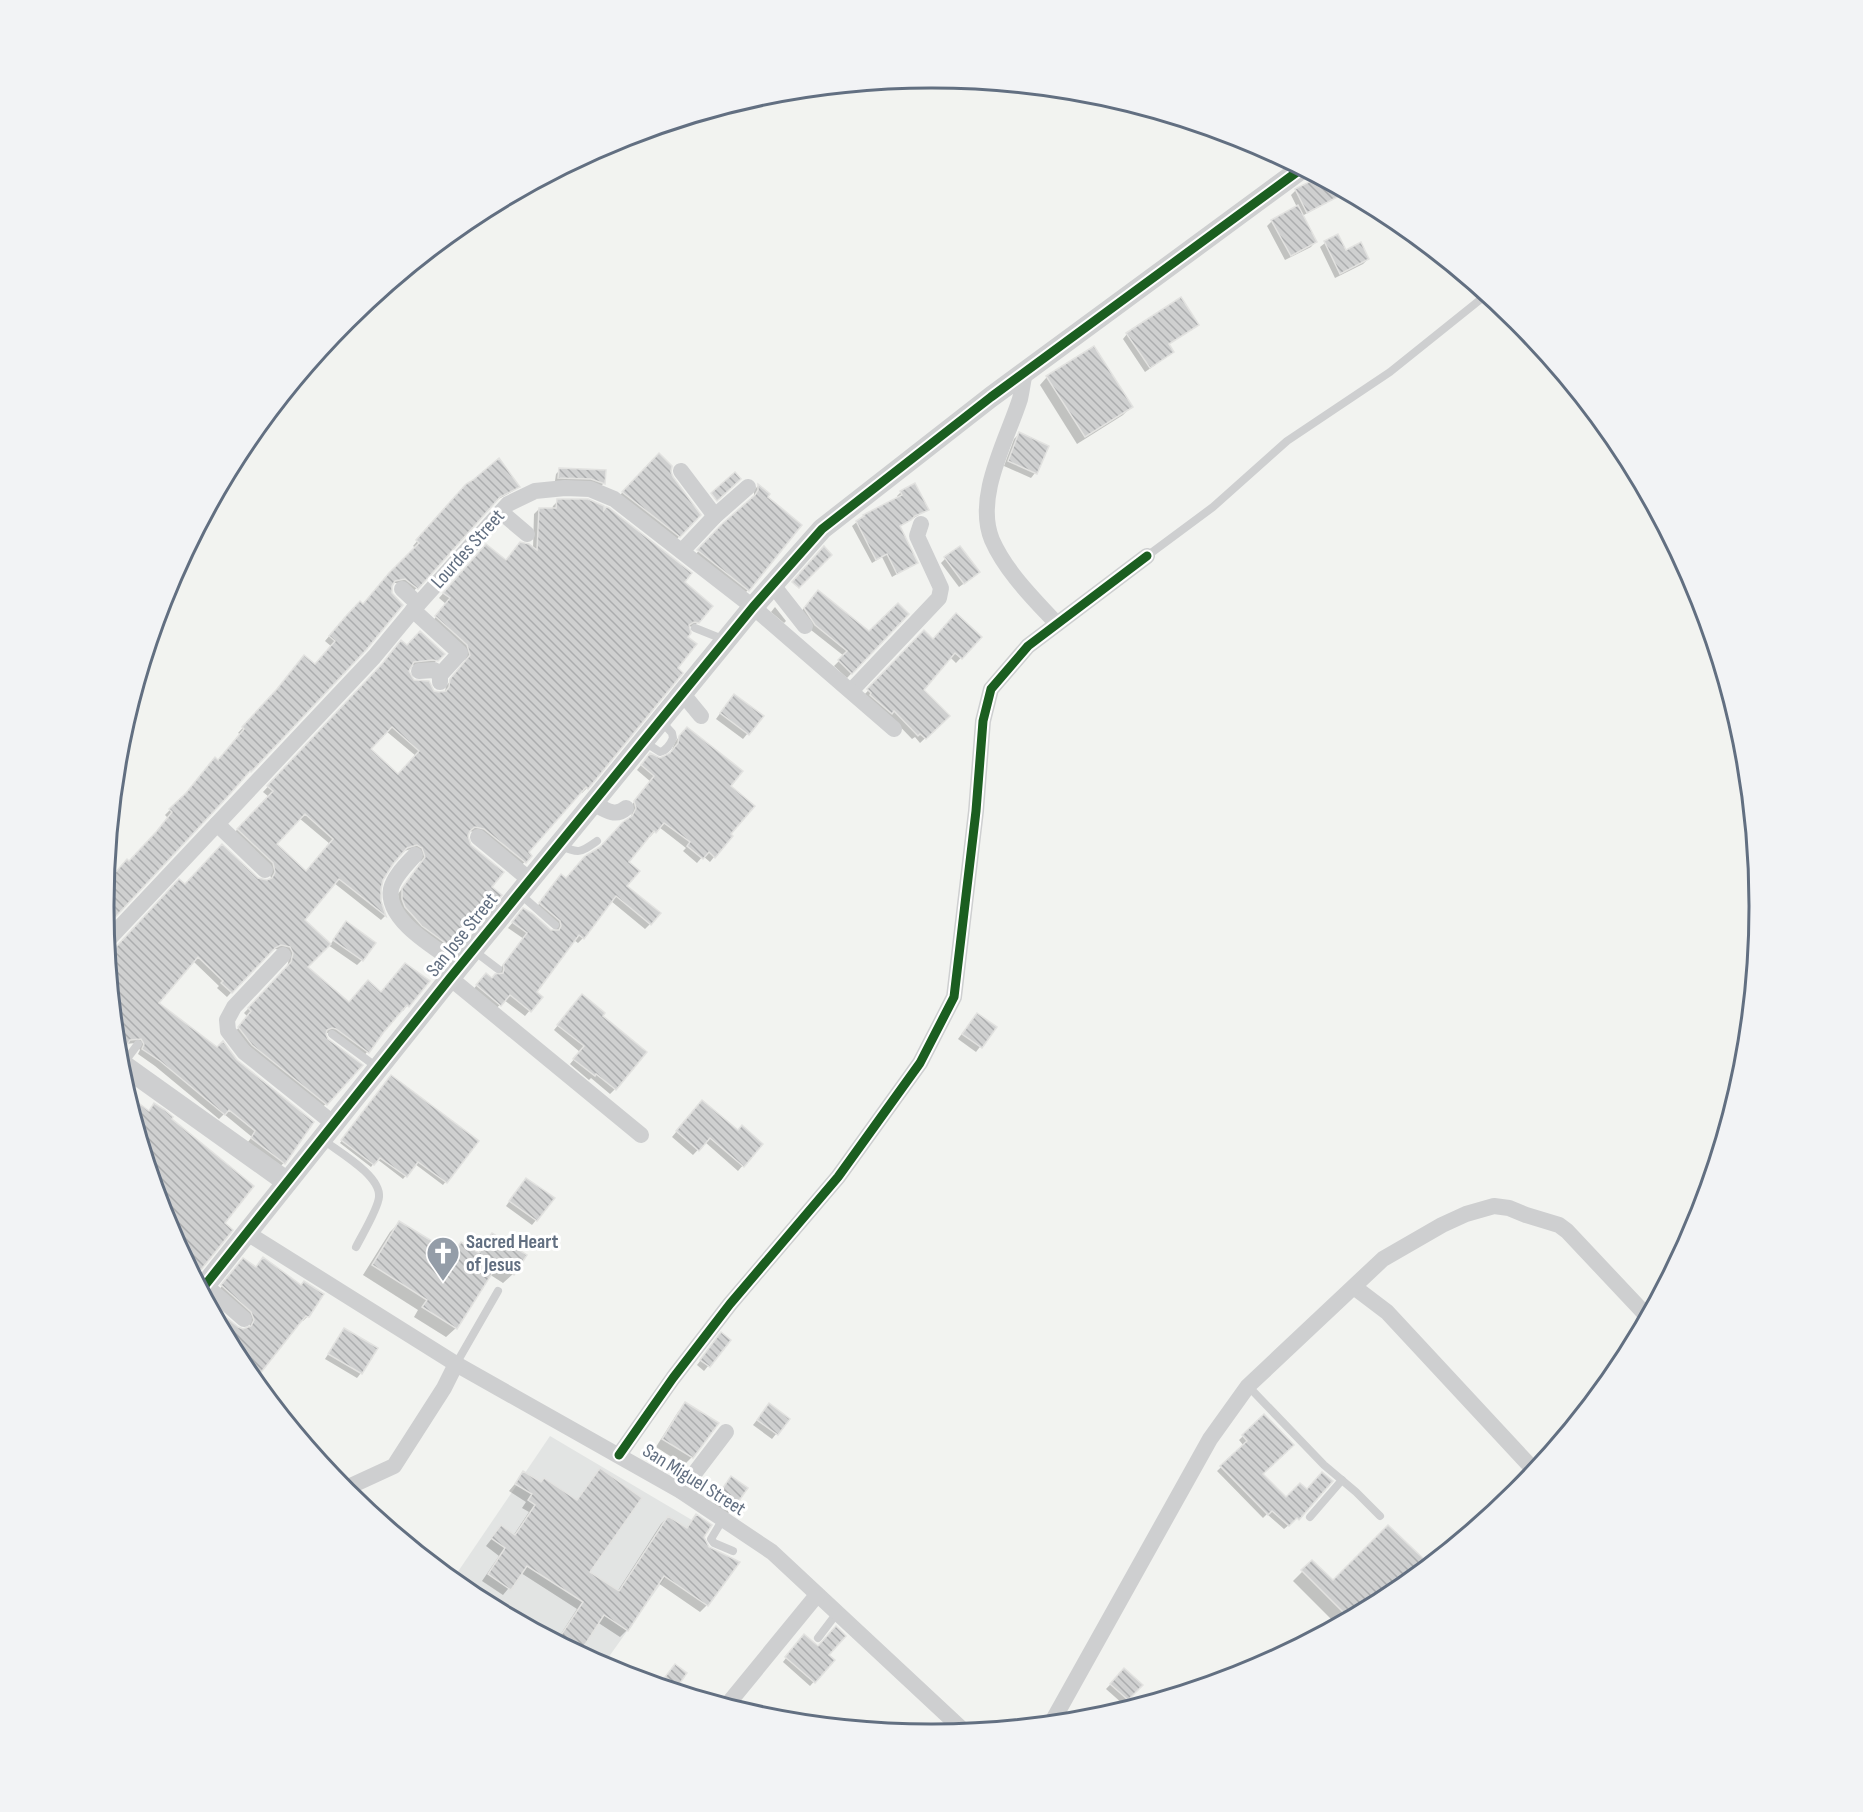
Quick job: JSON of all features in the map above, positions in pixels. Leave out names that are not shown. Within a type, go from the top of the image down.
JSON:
[{"type":"street","name":"San Jose Street","points":[[206,1283],[461,964],[682,693],[772,584],[822,529],[1025,372],[1294,174]]},
{"type":"street","points":[[1025,372],[1020,397],[1000,452],[987,498],[987,516],[992,539],[1014,574],[1057,624]]},
{"type":"street","points":[[681,471],[715,516]]},
{"type":"street","points":[[682,551],[715,516],[748,487]]},
{"type":"street","name":"Lourdes Street","points":[[115,932],[374,657],[508,504],[535,491],[565,488],[590,489],[614,499],[753,607],[894,729]]},
{"type":"street","points":[[501,512],[527,534]]},
{"type":"street","points":[[851,692],[939,598],[940,588],[917,536],[921,524]]},
{"type":"street","points":[[619,1455],[729,1304],[838,1177],[920,1063],[954,997],[976,811],[983,721],[991,689],[1028,646],[1147,556]]},
{"type":"street","points":[[772,584],[805,626]]},
{"type":"street","points":[[402,589],[460,653],[440,679],[434,670],[419,671]]},
{"type":"street","points":[[682,693],[701,716]]},
{"type":"street","points":[[593,803],[608,812],[617,813],[626,808]]},
{"type":"street","points":[[216,824],[265,870]]},
{"type":"street","points":[[478,837],[525,887]]},
{"type":"street","points":[[415,855],[396,879],[392,889],[391,900],[401,920],[461,964],[641,1135]]},
{"type":"street","points":[[283,955],[234,1007],[227,1020],[228,1031],[244,1052],[328,1132]]},
{"type":"street","points":[[131,1070],[287,1182]]},
{"type":"street","points":[[1057,1714],[1210,1439],[1248,1386],[1383,1259],[1414,1240],[1466,1214],[1494,1206],[1509,1208],[1559,1225],[1584,1248],[1642,1310]]},
{"type":"street","name":"San Miguel Street","points":[[247,1233],[456,1365],[681,1491],[772,1552],[955,1723]]},
{"type":"street","points":[[1354,1287],[1387,1312],[1528,1464]]},
{"type":"street","points":[[213,1295],[244,1319]]},
{"type":"street","points":[[354,1485],[394,1466],[444,1388],[456,1365]]},
{"type":"street","points":[[681,1491],[726,1432]]},
{"type":"street","points":[[732,1699],[818,1595]]},
{"type":"lane","points":[[1147,556],[1213,507],[1287,441],[1390,372],[1480,300]]},
{"type":"lane","points":[[695,628],[726,640]]},
{"type":"lane","points":[[559,845],[574,852],[583,851],[597,840]]},
{"type":"lane","points":[[525,887],[555,925]]},
{"type":"lane","points":[[461,964],[498,969]]},
{"type":"lane","points":[[332,1034],[378,1068]]},
{"type":"lane","points":[[128,1055],[138,1044]]},
{"type":"lane","points":[[328,1132],[377,1184],[379,1197],[356,1247]]},
{"type":"lane","points":[[456,1365],[498,1291]]},
{"type":"lane","points":[[1248,1386],[1324,1465],[1380,1516]]},
{"type":"lane","points":[[1310,1517],[1342,1480]]},
{"type":"lane","points":[[723,1519],[711,1539],[714,1543],[732,1551]]},
{"type":"lane","points":[[818,1638],[837,1612]]},
{"type":"shaded area","points":[[550,1436],[702,1526],[609,1657],[523,1614],[458,1572]]},
{"type":"building","points":[[1309,182],[1338,197],[1307,213],[1295,189]]},
{"type":"building","points":[[1298,205],[1317,242],[1291,256],[1271,220]]},
{"type":"building","points":[[1338,234],[1346,250],[1361,242],[1369,259],[1340,274],[1324,241]]},
{"type":"building","points":[[1181,297],[1199,325],[1169,344],[1174,352],[1150,368],[1126,333]]},
{"type":"building","points":[[1094,346],[1133,407],[1085,437],[1046,376]]},
{"type":"building","points":[[1019,432],[1049,446],[1037,474],[1008,461]]},
{"type":"building","points":[[659,453],[672,466],[673,477],[701,515],[680,537],[622,492]]},
{"type":"building","points":[[499,458],[520,487],[500,497],[418,589],[405,579],[395,581],[392,593],[403,605],[366,650],[114,918],[115,872],[156,832],[172,812],[169,809],[186,793],[215,757],[218,760],[244,729],[242,727],[304,655],[315,664],[335,641],[329,636],[346,616],[360,601],[363,604],[389,573],[419,543],[416,540],[466,484]]},
{"type":"building","points":[[559,468],[606,470],[605,484],[591,479],[558,478]]},
{"type":"building","points":[[735,472],[741,479],[717,501],[711,493]]},
{"type":"building","points":[[915,483],[929,510],[900,526],[918,563],[897,574],[887,554],[876,560],[856,521],[902,495],[900,491]]},
{"type":"building","points":[[758,484],[770,494],[768,497],[802,525],[749,591],[697,550],[755,495]]},
{"type":"building","points":[[557,499],[588,499],[604,506],[604,510],[606,507],[609,508],[692,573],[685,582],[713,606],[699,623],[694,622],[689,625],[691,633],[688,637],[697,644],[678,668],[683,673],[588,789],[586,787],[529,852],[532,856],[526,863],[484,829],[475,827],[470,831],[468,836],[471,845],[504,872],[492,887],[502,895],[474,929],[466,923],[448,945],[422,926],[405,907],[402,888],[425,857],[422,848],[417,845],[407,848],[383,880],[381,901],[386,916],[339,879],[305,920],[331,944],[308,967],[349,1002],[368,980],[381,992],[405,963],[430,981],[409,1007],[407,1005],[383,1033],[369,1053],[336,1029],[327,1030],[328,1039],[363,1065],[327,1105],[252,1045],[238,1027],[251,1011],[248,1008],[291,962],[293,953],[290,947],[281,945],[275,948],[232,993],[198,957],[159,1003],[217,1047],[223,1041],[237,1060],[314,1122],[285,1164],[251,1138],[255,1131],[229,1110],[225,1115],[160,1061],[142,1049],[144,1044],[141,1039],[130,1040],[127,1046],[121,1013],[116,947],[179,879],[185,884],[222,844],[258,878],[267,880],[272,878],[275,872],[273,863],[237,829],[273,791],[267,786],[382,664],[401,640],[407,645],[420,631],[445,654],[438,661],[414,662],[409,671],[414,680],[429,681],[434,691],[446,691],[450,679],[470,655],[467,645],[435,616],[450,598],[443,593],[486,544],[506,560],[520,542],[529,544],[537,550],[539,508],[556,508]],"holes":[[[392,727],[419,751],[398,774],[371,749]],[[305,814],[333,839],[306,871],[277,844]]]},
{"type":"building","points":[[824,546],[832,555],[799,588],[792,582]]},
{"type":"building","points":[[960,546],[980,572],[964,584],[944,557]]},
{"type":"building","points":[[818,590],[869,631],[898,603],[909,614],[852,674],[838,660],[847,651],[815,625],[804,608]]},
{"type":"building","points":[[956,613],[982,637],[962,659],[955,653],[924,690],[950,716],[926,739],[920,734],[918,736],[894,711],[892,714],[870,695],[867,689],[924,630],[933,639]]},
{"type":"building","points":[[734,694],[764,716],[749,735],[720,713]]},
{"type":"building","points":[[687,727],[743,771],[731,786],[755,806],[731,834],[733,836],[715,858],[709,852],[703,859],[687,846],[690,842],[664,823],[656,833],[654,831],[629,862],[640,871],[627,886],[661,913],[651,925],[616,896],[584,939],[579,935],[537,992],[543,997],[531,1012],[510,995],[501,1006],[476,985],[486,973],[492,978],[495,974],[503,973],[503,965],[527,933],[512,922],[523,908],[551,930],[559,930],[560,921],[539,903],[561,874],[566,878],[585,856],[600,847],[623,822],[632,816],[636,808],[634,801],[654,776],[641,765],[650,753],[660,758],[670,753]]},
{"type":"building","points":[[346,921],[376,943],[363,961],[333,940]]},
{"type":"building","points":[[582,994],[605,1013],[603,1016],[647,1052],[616,1090],[573,1059],[584,1046],[557,1025]]},
{"type":"building","points":[[977,1013],[997,1027],[982,1048],[962,1034]]},
{"type":"building","points":[[391,1075],[479,1141],[447,1183],[418,1162],[407,1177],[380,1158],[374,1165],[341,1140]]},
{"type":"building","points":[[702,1100],[738,1130],[742,1125],[763,1144],[744,1167],[710,1138],[699,1151],[676,1131]]},
{"type":"building","points":[[139,1103],[149,1111],[154,1103],[165,1110],[173,1117],[172,1119],[254,1186],[225,1223],[233,1230],[200,1271],[157,1169]]},
{"type":"building","points":[[526,1178],[555,1198],[537,1221],[509,1201]]},
{"type":"building","name":"Sacred Heart of Jesus","points":[[399,1221],[453,1254],[461,1242],[479,1253],[492,1233],[527,1255],[514,1275],[498,1264],[457,1329],[422,1307],[427,1300],[372,1265]]},
{"type":"building","points":[[263,1257],[301,1285],[304,1281],[324,1294],[309,1317],[306,1316],[261,1373],[225,1316],[243,1329],[251,1326],[254,1320],[251,1312],[221,1285],[243,1258],[256,1267]]},
{"type":"building","points":[[344,1328],[378,1348],[362,1374],[328,1354]]},
{"type":"building","points":[[721,1332],[731,1340],[710,1367],[700,1360]]},
{"type":"building","points":[[685,1402],[719,1423],[693,1458],[662,1439]]},
{"type":"building","points":[[769,1403],[790,1419],[778,1435],[757,1420]]},
{"type":"building","points":[[1264,1414],[1294,1445],[1263,1474],[1286,1497],[1300,1483],[1307,1489],[1322,1472],[1333,1481],[1299,1520],[1297,1518],[1289,1526],[1272,1511],[1268,1515],[1220,1466],[1247,1441],[1242,1435]]},
{"type":"building","points":[[600,1468],[642,1498],[590,1572],[619,1591],[668,1516],[687,1528],[696,1514],[712,1525],[704,1537],[709,1547],[740,1562],[708,1606],[664,1576],[628,1631],[604,1615],[585,1646],[561,1634],[583,1602],[527,1566],[511,1590],[488,1574],[505,1548],[491,1538],[501,1525],[515,1535],[535,1505],[528,1500],[532,1494],[515,1484],[523,1471],[541,1482],[544,1478],[577,1500]]},
{"type":"building","points":[[731,1476],[748,1488],[731,1512],[714,1501]]},
{"type":"building","points":[[1388,1525],[1424,1559],[1386,1586],[1343,1612],[1301,1570],[1312,1560],[1333,1580]]},
{"type":"building","points":[[836,1626],[846,1636],[829,1655],[835,1660],[815,1683],[785,1657],[804,1634],[818,1646]]},
{"type":"building","points":[[675,1664],[687,1673],[680,1683],[665,1677]]},
{"type":"building","points":[[1124,1668],[1143,1685],[1128,1700],[1110,1684]]},
{"type":"cycle path","points":[[206,1283],[450,978],[753,607],[822,529],[991,397],[1294,174]]},
{"type":"cycle path","points":[[619,1455],[673,1378],[730,1304],[838,1177],[920,1063],[954,997],[976,811],[983,721],[991,689],[1028,646],[1147,556]]},
{"type":"place","name":"Sacred Heart of Jesus","points":[[443,1282]]}]
